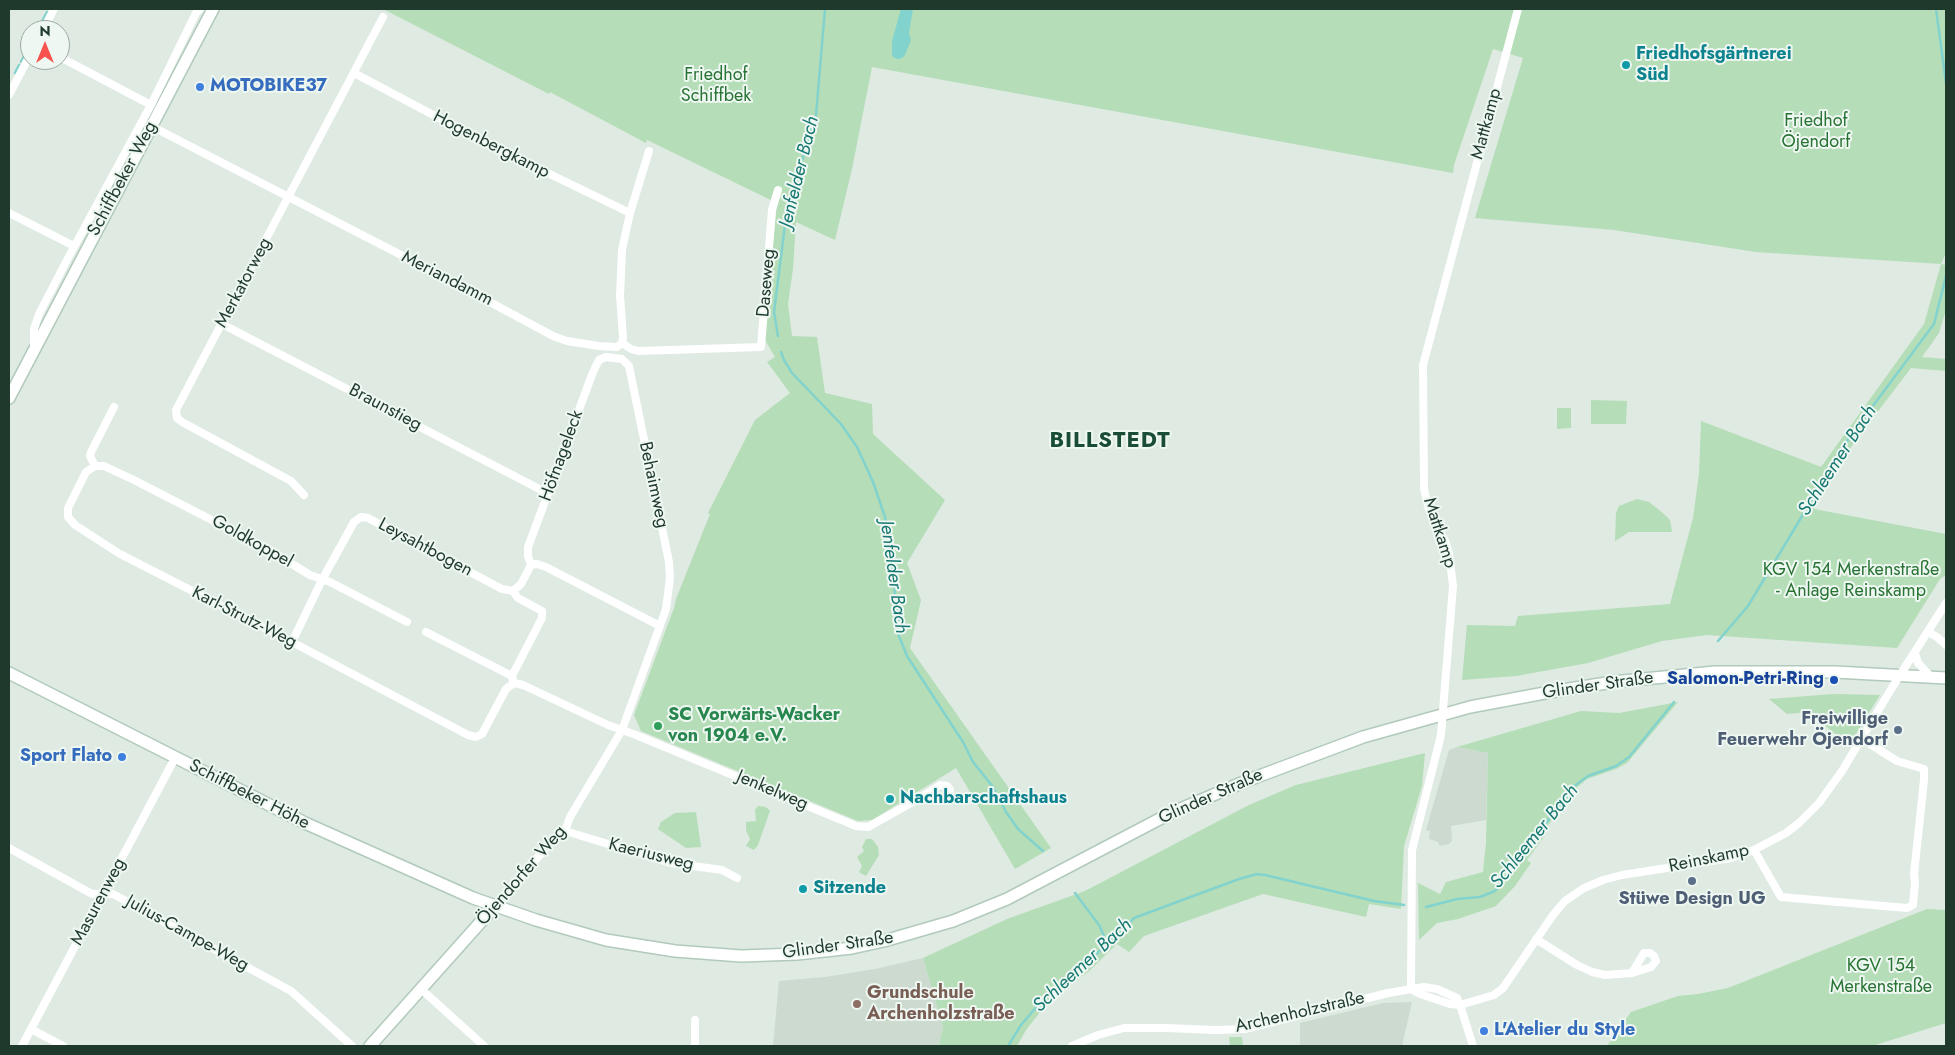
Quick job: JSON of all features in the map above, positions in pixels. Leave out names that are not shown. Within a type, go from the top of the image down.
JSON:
[{"type":"main road","name":"Schiffbeker Weg","points":[[9,398],[213,9]]},
{"type":"main road","name":"Glinder Straße","points":[[495,906],[594,936],[637,946],[675,951],[763,956],[818,952],[868,945],[923,931],[982,910],[1171,813],[1275,768],[1372,734],[1443,714],[1550,692],[1669,676],[1775,671],[1946,678]]},
{"type":"main road","name":"Schiffbeker Höhe","points":[[9,673],[304,823],[495,906]]},
{"type":"main road","name":"Öjendorfer Weg","points":[[370,1046],[495,906]]},
{"type":"street","name":"Schiffbeker Weg","points":[[34,350],[34,329],[39,314],[151,105],[196,13],[200,9]]},
{"type":"street","name":"Mattkamp","points":[[1411,989],[1412,850],[1441,735],[1453,581],[1449,553],[1429,510],[1424,489],[1423,365],[1518,9]]},
{"type":"street","name":"Merkatorweg","points":[[304,495],[291,481],[177,418],[176,410],[383,17]]},
{"type":"street","points":[[70,62],[151,105]]},
{"type":"street","points":[[9,95],[22,70]]},
{"type":"street","name":"Hogenbergkamp","points":[[354,73],[490,145],[630,213]]},
{"type":"street","name":"Meriandamm","points":[[152,126],[553,336],[566,341],[617,347],[622,343],[638,351],[761,347]]},
{"type":"street","points":[[622,343],[624,337],[620,296],[620,266],[624,235],[648,151]]},
{"type":"street","name":"Daseweg","points":[[761,347],[772,210],[778,190]]},
{"type":"street","points":[[9,213],[74,246]]},
{"type":"street","name":"Braunstieg","points":[[222,324],[547,493]]},
{"type":"street","name":"Höfnageleck","points":[[513,591],[521,584],[530,565],[528,547],[593,372],[599,360],[611,357]]},
{"type":"street","name":"Behaimweg","points":[[611,357],[622,359],[629,366],[669,562],[669,595],[660,626]]},
{"type":"street","points":[[94,466],[90,456],[91,452],[114,407]]},
{"type":"street","name":"Goldkoppel","points":[[94,466],[104,466],[134,480],[266,548],[310,575],[330,582],[408,622]]},
{"type":"street","name":"Karl-Strutz-Weg","points":[[94,466],[86,472],[68,508],[68,517],[75,525],[120,554],[468,735],[476,737],[482,734],[513,679]]},
{"type":"street","name":"Leysahtbogen","points":[[292,642],[322,580],[354,522],[360,517],[368,518],[502,589],[513,591],[518,598],[538,608],[543,614],[513,679]]},
{"type":"street","points":[[530,565],[537,564],[546,567],[660,626]]},
{"type":"street","name":"Reinskamp","points":[[1460,1004],[1494,995],[1502,988],[1553,915],[1565,901],[1584,888],[1622,875],[1731,858],[1754,850],[1776,839],[1799,823],[1819,803],[1842,771],[1946,602]]},
{"type":"street","name":"Öjendorfer Weg","points":[[495,906],[553,840],[564,832],[570,817],[622,730],[660,626]]},
{"type":"street","points":[[426,632],[523,685],[608,726],[622,730]]},
{"type":"street","points":[[1928,632],[1937,637],[1946,646]]},
{"type":"street","points":[[1915,653],[1918,663],[1931,677]]},
{"type":"street","name":"Jenkelweg","points":[[622,730],[862,828],[874,825],[920,798]]},
{"type":"street","points":[[1754,850],[1781,897],[1907,908],[1913,905],[1914,874],[1924,769],[1897,761],[1862,739]]},
{"type":"street","name":"Masurenweg","points":[[22,1046],[176,758]]},
{"type":"street","name":"Kaeriusweg","points":[[564,832],[671,862],[722,870],[737,878]]},
{"type":"street","name":"Julius-Campe-Weg","points":[[9,848],[92,894],[113,894],[291,991],[352,1046]]},
{"type":"street","points":[[1536,939],[1577,965],[1592,972],[1605,974],[1632,973]]},
{"type":"street","name":"Archenholzstraße","points":[[1072,1046],[1098,1035],[1124,1028],[1245,1029],[1388,992],[1424,987],[1437,989],[1456,998],[1460,1004]]},
{"type":"street","points":[[421,989],[484,1046]]},
{"type":"street","points":[[1460,1004],[1473,1046]]},
{"type":"street","points":[[695,1020],[695,1046]]},
{"type":"street","points":[[31,1029],[63,1046]]},
{"type":"shaded area","points":[[1457,747],[1488,753],[1486,820],[1451,826],[1452,841],[1449,844],[1440,846],[1438,842],[1429,839],[1430,831],[1426,830],[1449,750]]},
{"type":"shaded area","name":"Grundschule Archenholzstraße","points":[[923,958],[943,1027],[939,1046],[773,1046],[779,981],[825,977],[875,969]]},
{"type":"shaded area","points":[[1412,1002],[1402,1046],[1300,1046],[1300,1023],[1383,1003]]},
{"type":"green space","points":[[383,9],[1946,9],[1946,253],[1941,264],[1756,252],[1614,230],[1475,218],[1523,58],[1493,49],[1454,165],[1453,173],[872,67],[852,169],[835,240],[796,222],[793,269],[788,304],[792,336],[817,337],[825,393],[872,404],[873,434],[945,500],[907,563],[921,600],[910,648],[1051,848],[1015,869],[956,768],[872,820],[858,821],[641,731],[634,715],[676,599],[710,514],[708,513],[755,420],[790,393],[767,362],[775,357],[764,338],[777,203],[647,140],[646,143],[550,92],[549,94]]},
{"type":"green space","name":"KGV 154 Merkenstraße - Anlage Reinskamp","points":[[1941,264],[1946,265],[1946,310],[1939,333],[1922,357],[1946,359],[1946,371],[1911,368],[1853,444],[1814,509],[1946,534],[1946,575],[1940,579],[1897,648],[1707,635],[1662,641],[1588,663],[1516,676],[1462,680],[1467,625],[1515,626],[1518,616],[1670,604],[1693,518],[1699,474],[1701,421],[1821,467],[1924,324]]},
{"type":"green space","points":[[1591,400],[1627,401],[1626,424],[1591,424]]},
{"type":"green space","points":[[1557,408],[1571,408],[1571,428],[1557,429]]},
{"type":"green space","points":[[1637,499],[1649,502],[1664,514],[1670,520],[1672,532],[1629,532],[1615,541],[1616,513],[1619,506]]},
{"type":"green space","points":[[1834,694],[1880,695],[1849,745],[1808,712],[1787,714],[1769,699]]},
{"type":"green space","points":[[1678,702],[1627,763],[1587,779],[1574,790],[1543,832],[1546,834],[1527,860],[1531,863],[1515,886],[1496,906],[1458,919],[1437,923],[1419,940],[1418,883],[1440,894],[1446,882],[1483,872],[1486,843],[1488,753],[1457,747],[1581,711],[1619,713]]},
{"type":"green space","points":[[1425,753],[1422,786],[1404,846],[1401,909],[1369,904],[1366,917],[1263,894],[1144,936],[1129,952],[1117,944],[1089,971],[1058,994],[1041,1011],[1026,1030],[1017,1046],[939,1046],[943,1027],[923,958],[1007,919],[1085,891],[1249,805],[1296,785]]},
{"type":"green space","points":[[758,806],[766,807],[770,811],[758,845],[754,850],[746,846],[750,839],[746,830],[746,822],[756,821],[755,810]]},
{"type":"green space","points":[[696,812],[701,847],[686,848],[658,829],[661,822],[675,813]]},
{"type":"green space","points":[[866,839],[872,839],[878,847],[879,855],[866,876],[859,872],[862,866],[857,857],[864,851],[862,847]]},
{"type":"green space","name":"KGV 154 Merkenstraße","points":[[1927,909],[1946,910],[1946,1023],[1872,1046],[1607,1046],[1631,1012],[1678,996],[1728,988]]},
{"type":"green space","points":[[1229,1037],[1242,1037],[1243,1046],[1230,1046]]},
{"type":"water","points":[[901,9],[913,9],[909,33],[911,40],[905,55],[897,59],[892,56],[892,41]]},
{"type":"waterway","name":"Jenfelder Bach","points":[[778,336],[774,312],[787,209],[816,115],[825,9]]},
{"type":"waterway","name":"Schleemer Bach","points":[[1936,9],[1946,83]]},
{"type":"waterway","points":[[43,20],[47,12]]},
{"type":"waterway","points":[[15,73],[19,65]]},
{"type":"waterway","name":"Schleemer Bach","points":[[1718,641],[1748,606],[1849,438],[1934,324],[1946,276]]},
{"type":"waterway","name":"Jenfelder Bach","points":[[781,352],[792,373],[841,424],[857,447],[873,482],[885,517],[891,551],[899,636],[907,656],[963,742],[973,762],[993,787],[1006,812],[1018,829],[1043,851]]},
{"type":"waterway","name":"Schleemer Bach","points":[[1426,907],[1457,899],[1480,897],[1495,891],[1573,787],[1588,776],[1616,766],[1629,757],[1674,702]]},
{"type":"waterway","name":"Schleemer Bach","points":[[1008,1046],[1021,1025],[1040,1003],[1117,936],[1134,918],[1239,879],[1257,874],[1265,875],[1374,901],[1404,905]]},
{"type":"waterway","name":"Jenfelder Bach","points":[[1075,893],[1099,925],[1104,936],[1103,947]]},
{"type":"place","name":"Friedhofsgärtnerei Süd","points":[[1626,65]]},
{"type":"place","name":"MOTOBIKE37","points":[[200,87]]},
{"type":"place","name":"Salomon-Petri-Ring","points":[[1834,680]]},
{"type":"place","name":"SC Vorwärts-Wacker von 1904 e.V.","points":[[658,726]]},
{"type":"place","name":"Freiwillige Feuerwehr Öjendorf","points":[[1898,730]]},
{"type":"place","name":"Sport Flato","points":[[122,757]]},
{"type":"place","name":"Nachbarschaftshaus","points":[[890,799]]},
{"type":"place","name":"Stüwe Design UG","points":[[1692,881]]},
{"type":"place","name":"Sitzende","points":[[803,889]]},
{"type":"place","name":"Grundschule Archenholzstraße","points":[[857,1004]]},
{"type":"place","name":"L'Atelier du Style","points":[[1484,1031]]},
{"type":"district","name":"BILLSTEDT","points":[[1110,442]]},
{"type":"park label","name":"Friedhof Schiffbek","points":[[716,86]]},
{"type":"park label","name":"Friedhof Öjendorf","points":[[1816,132]]}]
